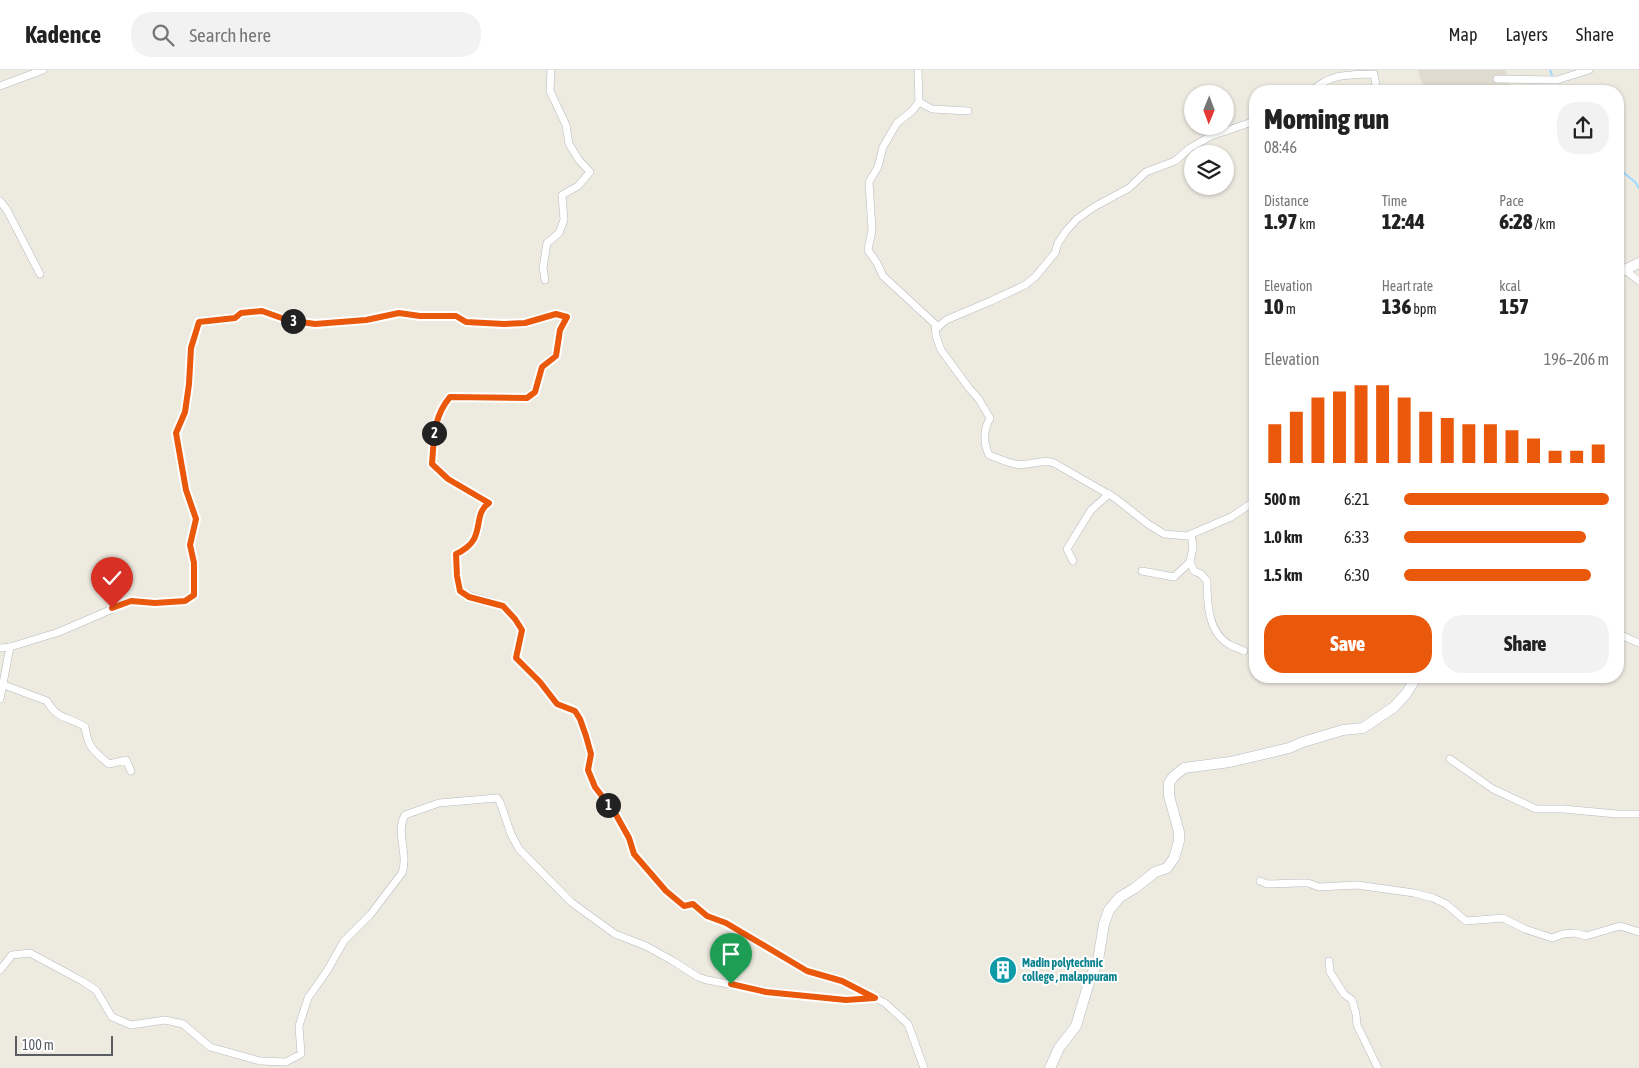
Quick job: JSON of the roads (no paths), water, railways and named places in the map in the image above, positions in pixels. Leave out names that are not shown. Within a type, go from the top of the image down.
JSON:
[{"type":"street","points":[[0,86],[44,70]]},
{"type":"street","points":[[545,280],[543,268],[547,243],[559,234],[564,220],[562,195],[578,186],[590,172],[579,160],[569,144],[566,125],[550,91],[551,70]]},
{"type":"street","points":[[918,70],[919,102],[912,111],[897,123],[883,147],[878,167],[869,182],[872,220],[868,250],[877,263],[882,276],[935,324],[936,336],[941,350],[978,398],[990,418],[985,427],[984,439],[988,455],[1016,465],[1049,461],[1109,494],[1164,534],[1186,536],[1231,517],[1249,505]]},
{"type":"street","points":[[1497,79],[1557,80],[1590,70]]},
{"type":"street","points":[[1319,85],[1337,76],[1374,74],[1376,85]]},
{"type":"street","points":[[919,102],[932,109],[968,112]]},
{"type":"street","points":[[936,329],[946,320],[1025,285],[1035,277],[1055,253],[1066,231],[1077,219],[1128,188],[1146,172],[1175,161],[1190,148],[1211,136],[1249,123]]},
{"type":"street","points":[[0,201],[7,210],[40,274]]},
{"type":"street","points":[[1624,268],[1639,263]]},
{"type":"street","points":[[1624,271],[1639,281]]},
{"type":"street","points":[[0,648],[10,647],[59,632],[131,601],[170,603],[185,601],[194,595],[194,563],[190,545],[196,519],[186,490],[176,433],[185,412],[191,348],[199,322],[235,318],[241,313],[262,311],[287,320],[315,324],[366,320],[399,313],[420,316],[456,316],[466,322],[504,324],[525,323],[556,314],[567,317],[560,330],[556,356],[542,367],[535,392],[527,398],[450,397],[441,408],[434,436],[432,464],[448,479],[489,503],[482,508],[474,539],[464,550],[456,554],[460,591],[469,597],[503,606],[515,619],[522,630],[516,658],[540,682],[557,704],[575,711],[580,719],[591,754],[588,770],[595,787],[615,813],[629,838],[634,854],[666,891],[684,906],[693,904],[707,916],[726,923],[807,971],[842,981],[885,1003],[908,1024],[924,1068]]},
{"type":"street","points":[[1074,561],[1067,549],[1091,510],[1109,494]]},
{"type":"street","points":[[1191,534],[1193,547],[1190,562],[1194,571],[1207,581],[1207,607],[1218,634],[1229,644],[1244,651]]},
{"type":"street","points":[[1142,571],[1174,577],[1190,562]]},
{"type":"street","points":[[1624,636],[1639,643]]},
{"type":"street","points":[[0,699],[10,647]]},
{"type":"street","points":[[1050,1068],[1059,1048],[1076,1026],[1098,960],[1102,931],[1109,910],[1120,897],[1136,888],[1156,872],[1167,868],[1174,858],[1179,841],[1179,832],[1169,796],[1169,783],[1173,777],[1184,768],[1230,762],[1289,748],[1343,730],[1363,728],[1394,707],[1413,683]]},
{"type":"street","points":[[4,685],[47,701],[52,712],[85,727],[87,742],[108,764],[126,760],[131,771]]},
{"type":"street","points":[[1450,759],[1493,789],[1536,809],[1639,814]]},
{"type":"street","points":[[0,970],[12,955],[30,952],[96,990],[112,1017],[132,1025],[165,1020],[183,1024],[210,1047],[269,1065],[286,1062],[301,1054],[299,1026],[308,998],[327,971],[344,941],[370,915],[402,873],[405,850],[401,835],[402,820],[405,815],[439,804],[480,798],[496,798],[500,802],[511,834],[519,849],[571,902],[604,928],[663,955],[698,977],[766,992],[846,1000],[875,998]]},
{"type":"street","points":[[1260,881],[1267,884],[1357,885],[1414,893],[1446,904],[1466,921],[1503,918],[1525,930],[1552,938],[1574,933],[1586,936],[1620,926],[1639,932]]},
{"type":"street","points":[[1329,961],[1330,972],[1344,994],[1352,1000],[1357,1024],[1378,1068]]},
{"type":"waterway","points":[[1550,70],[1553,78]]},
{"type":"waterway","points":[[1624,173],[1639,188]]},
{"type":"place","name":"Madin polytechnic college , malappuram","points":[[1003,970]]}]
